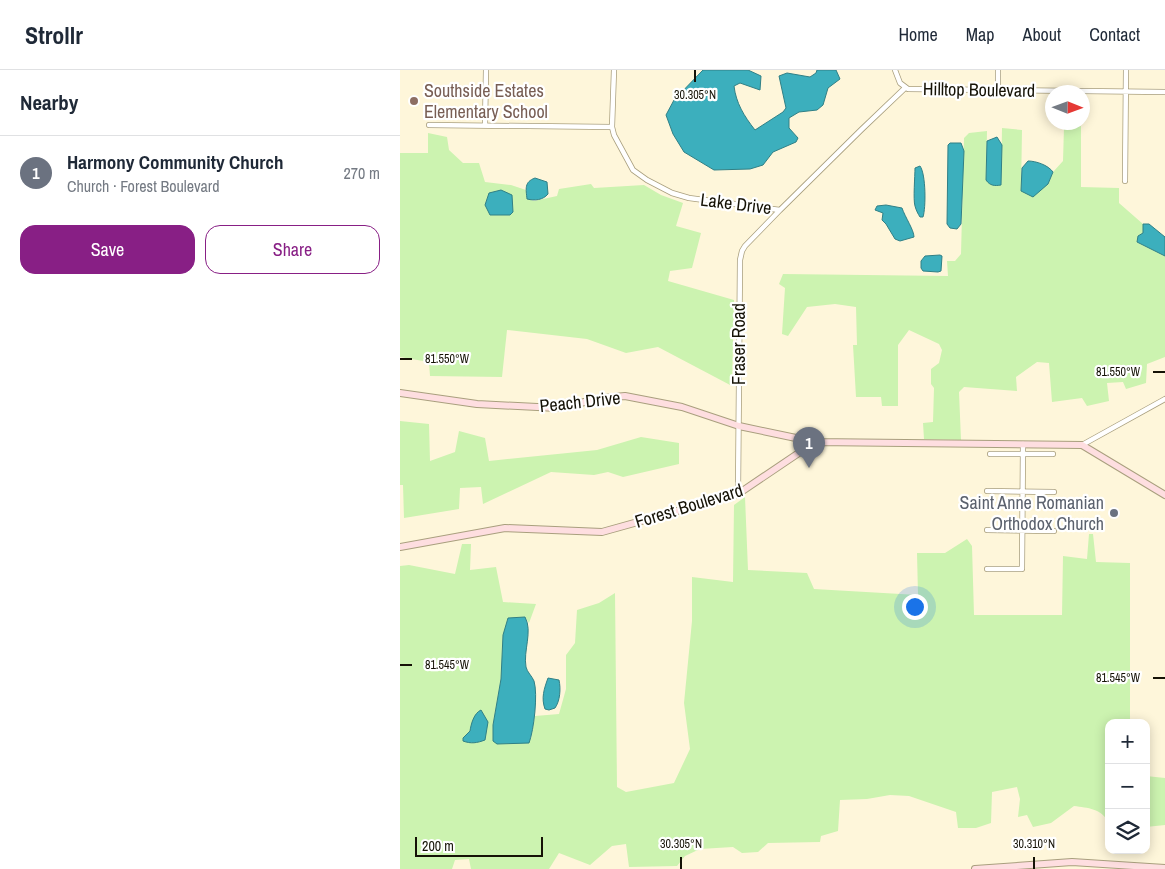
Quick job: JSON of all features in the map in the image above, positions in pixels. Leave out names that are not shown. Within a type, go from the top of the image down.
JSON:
[{"type":"main road","name":"Peach Drive","points":[[400,393],[477,404],[557,408],[603,398],[625,396],[682,408],[738,426],[815,442]]},
{"type":"main road","points":[[815,442],[1082,445],[1165,495]]},
{"type":"main road","name":"Forest Boulevard","points":[[400,547],[505,528],[602,532],[738,494],[815,442]]},
{"type":"main road","points":[[975,869],[1070,862],[1165,868]]},
{"type":"street","points":[[485,126],[486,70]]},
{"type":"street","points":[[429,125],[612,127],[614,70]]},
{"type":"street","name":"Hilltop Boulevard","points":[[895,70],[900,84],[905,88],[1165,92]]},
{"type":"street","points":[[998,70],[998,90]]},
{"type":"street","points":[[1124,181],[1126,70]]},
{"type":"street","name":"Lake Drive","points":[[612,127],[614,135],[633,170],[672,193],[689,198],[780,210],[905,88]]},
{"type":"street","name":"Fraser Road","points":[[738,494],[740,256],[745,246],[780,210]]},
{"type":"street","points":[[1082,445],[1165,399]]},
{"type":"street","points":[[987,569],[1022,569],[1023,444]]},
{"type":"street","points":[[990,454],[1053,454]]},
{"type":"street","points":[[987,491],[1054,492]]},
{"type":"street","points":[[987,530],[1054,531]]},
{"type":"green space","points":[[1002,128],[1022,130],[1021,191],[1048,184],[1053,172],[1063,161],[1064,130],[1081,130],[1081,187],[1119,188],[1119,203],[1143,224],[1143,233],[1137,242],[1165,256],[1165,357],[1147,364],[1146,383],[1126,389],[1123,382],[1107,383],[1109,401],[1087,406],[1082,398],[1052,402],[1049,363],[1037,362],[1016,377],[1017,391],[964,387],[959,392],[961,440],[924,439],[923,423],[933,422],[934,388],[931,384],[931,369],[939,363],[942,350],[939,344],[909,330],[898,345],[898,406],[882,406],[881,397],[856,397],[853,345],[857,345],[856,307],[835,304],[807,307],[788,336],[782,334],[785,288],[779,284],[783,274],[948,276],[947,261],[955,261],[961,254],[964,138],[969,133],[987,131],[986,180],[1001,184]]},
{"type":"green space","points":[[428,133],[447,137],[449,150],[463,163],[479,163],[485,182],[511,185],[526,190],[528,199],[534,201],[557,196],[559,189],[591,184],[594,188],[644,185],[661,195],[683,203],[676,226],[701,233],[692,268],[670,271],[668,281],[734,300],[732,386],[658,347],[626,353],[587,339],[507,330],[502,377],[430,376],[429,362],[400,357],[400,153],[428,153]]},
{"type":"green space","points":[[400,421],[429,424],[430,461],[455,452],[459,431],[485,438],[489,461],[597,450],[641,437],[679,443],[679,464],[623,477],[608,472],[594,475],[551,472],[483,504],[481,487],[460,488],[459,509],[404,518],[403,485],[400,485]]},
{"type":"green space","points":[[745,497],[748,570],[807,573],[814,589],[918,595],[917,553],[945,553],[967,539],[972,546],[974,615],[1062,615],[1063,556],[1087,559],[1089,534],[1093,534],[1096,562],[1130,563],[1130,719],[1105,719],[1105,817],[1089,808],[1074,806],[1051,823],[1033,827],[1027,815],[1018,817],[1020,799],[1017,787],[992,792],[991,823],[976,828],[958,828],[956,812],[909,796],[890,795],[867,799],[840,800],[838,831],[821,836],[820,842],[768,843],[758,852],[742,853],[733,847],[700,849],[685,856],[677,866],[629,867],[626,844],[612,846],[590,865],[559,853],[549,869],[471,869],[469,859],[455,860],[452,869],[400,869],[400,566],[409,565],[455,574],[462,544],[471,544],[470,570],[496,567],[503,602],[536,604],[529,623],[525,617],[503,635],[501,679],[493,725],[493,740],[531,739],[535,716],[559,714],[566,689],[566,655],[575,643],[577,610],[599,603],[615,593],[617,787],[626,792],[674,783],[690,749],[684,703],[692,621],[692,577],[733,582],[734,505]]},
{"type":"green space","points":[[1150,776],[1165,778],[1165,825],[1150,827]]},
{"type":"water","points":[[703,70],[748,70],[761,76],[760,90],[740,83],[734,86],[741,109],[755,130],[783,112],[786,108],[779,76],[787,73],[810,77],[817,70],[836,70],[840,79],[828,88],[823,105],[817,110],[799,112],[789,118],[789,128],[798,138],[796,142],[773,152],[763,165],[750,169],[714,170],[684,152],[673,134],[666,115],[674,100]]},
{"type":"water","points":[[997,137],[1002,145],[1001,185],[991,184],[986,180],[987,141]]},
{"type":"water","points":[[950,143],[961,143],[964,151],[961,224],[957,229],[950,228],[947,224],[948,145]]},
{"type":"water","points":[[1028,161],[1042,164],[1053,172],[1048,184],[1033,197],[1021,191],[1022,168]]},
{"type":"water","points":[[920,166],[925,191],[923,217],[920,217],[917,212],[914,199],[915,168]]},
{"type":"water","points":[[535,178],[547,182],[548,194],[539,200],[527,199],[527,184]]},
{"type":"water","points":[[501,190],[512,195],[513,212],[510,215],[490,215],[485,205],[489,193]]},
{"type":"water","points":[[886,205],[902,208],[914,237],[900,241],[895,239],[882,220],[883,213],[875,210],[877,206]]},
{"type":"water","points":[[1143,224],[1149,224],[1165,237],[1165,256],[1137,242],[1138,236],[1143,233]]},
{"type":"water","points":[[925,256],[942,256],[941,271],[923,271],[921,261]]},
{"type":"water","points":[[525,617],[528,635],[525,661],[527,671],[534,681],[536,694],[531,737],[529,743],[497,744],[493,741],[493,725],[501,679],[503,635],[508,618]]},
{"type":"water","points":[[548,678],[559,680],[560,687],[557,705],[549,710],[545,709],[543,701]]},
{"type":"water","points":[[481,710],[488,722],[485,740],[474,743],[463,741],[463,738],[470,731],[475,716]]},
{"type":"place","name":"Southside Estates Elementary School","points":[[414,101]]},
{"type":"place","name":"Harmony Community Church","points":[[809,468]]},
{"type":"place","name":"Saint Anne Romanian Orthodox Church","points":[[1114,513]]}]
